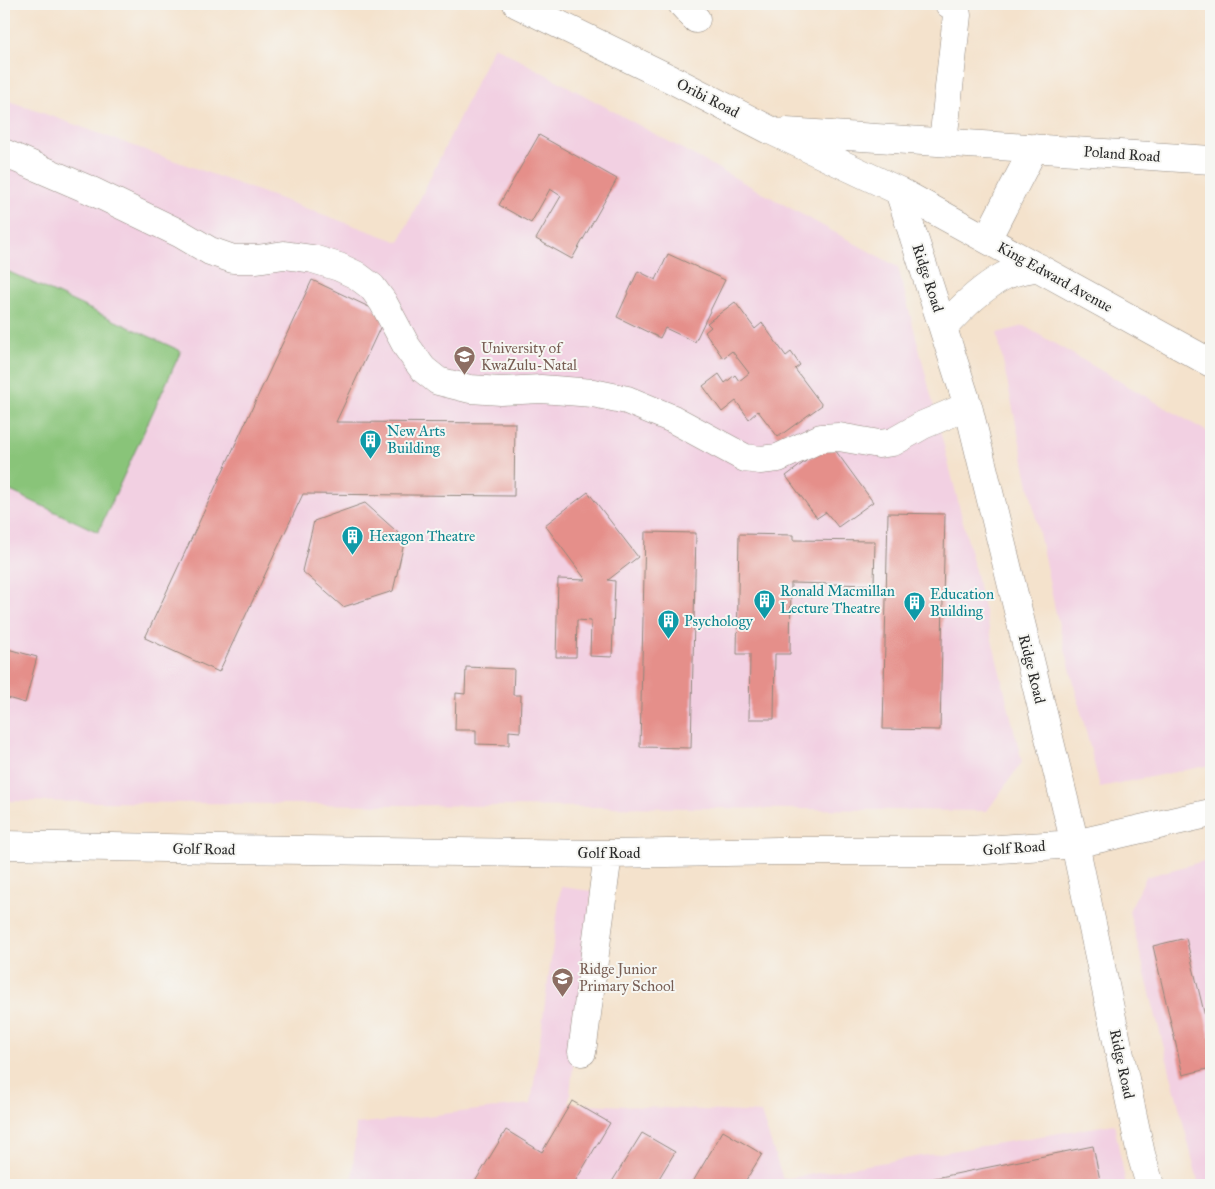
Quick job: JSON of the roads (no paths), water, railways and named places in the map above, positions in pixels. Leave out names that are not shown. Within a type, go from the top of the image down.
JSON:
[{"type":"street","name":"Oribi Road","points":[[517,4],[676,81],[772,131],[899,191]]},
{"type":"street","points":[[944,142],[957,15],[954,7],[950,4]]},
{"type":"street","name":"Poland Road","points":[[772,131],[1211,160]]},
{"type":"street","points":[[987,240],[1034,148]]},
{"type":"street","points":[[4,153],[92,191],[181,234],[210,251],[233,259],[257,259],[284,255],[313,259],[339,267],[356,275],[372,287],[383,302],[407,347],[422,369],[438,381],[470,389],[501,391],[542,389],[593,393],[627,400],[673,420],[745,458],[760,460],[778,458],[821,438],[839,437],[879,444],[893,442],[923,425],[968,406]]},
{"type":"street","name":"King Edward Avenue","points":[[899,191],[1211,363]]},
{"type":"street","name":"Ridge Road","points":[[899,191],[968,406],[1075,844],[1141,1154],[1150,1185]]},
{"type":"street","points":[[944,327],[971,300],[992,284],[1013,273],[1038,267]]},
{"type":"street","name":"Golf Road","points":[[4,845],[219,850],[608,854],[778,851],[970,851],[1075,844],[1211,813]]},
{"type":"street","points":[[582,1052],[608,854]]},
{"type":"street","name":"Ridge Road","points":[[1141,1154],[1143,1185]]},
{"type":"place","name":"University of KwaZulu-Natal","points":[[465,376]]},
{"type":"place","name":"New Arts Building","points":[[371,459]]},
{"type":"place","name":"Hexagon Theatre","points":[[353,555]]},
{"type":"place","name":"Ronald Macmillan Lecture Theatre","points":[[764,619]]},
{"type":"place","name":"Education Building","points":[[914,622]]},
{"type":"place","name":"Psychology","points":[[668,640]]},
{"type":"place","name":"Ridge Junior Primary School","points":[[563,997]]}]
